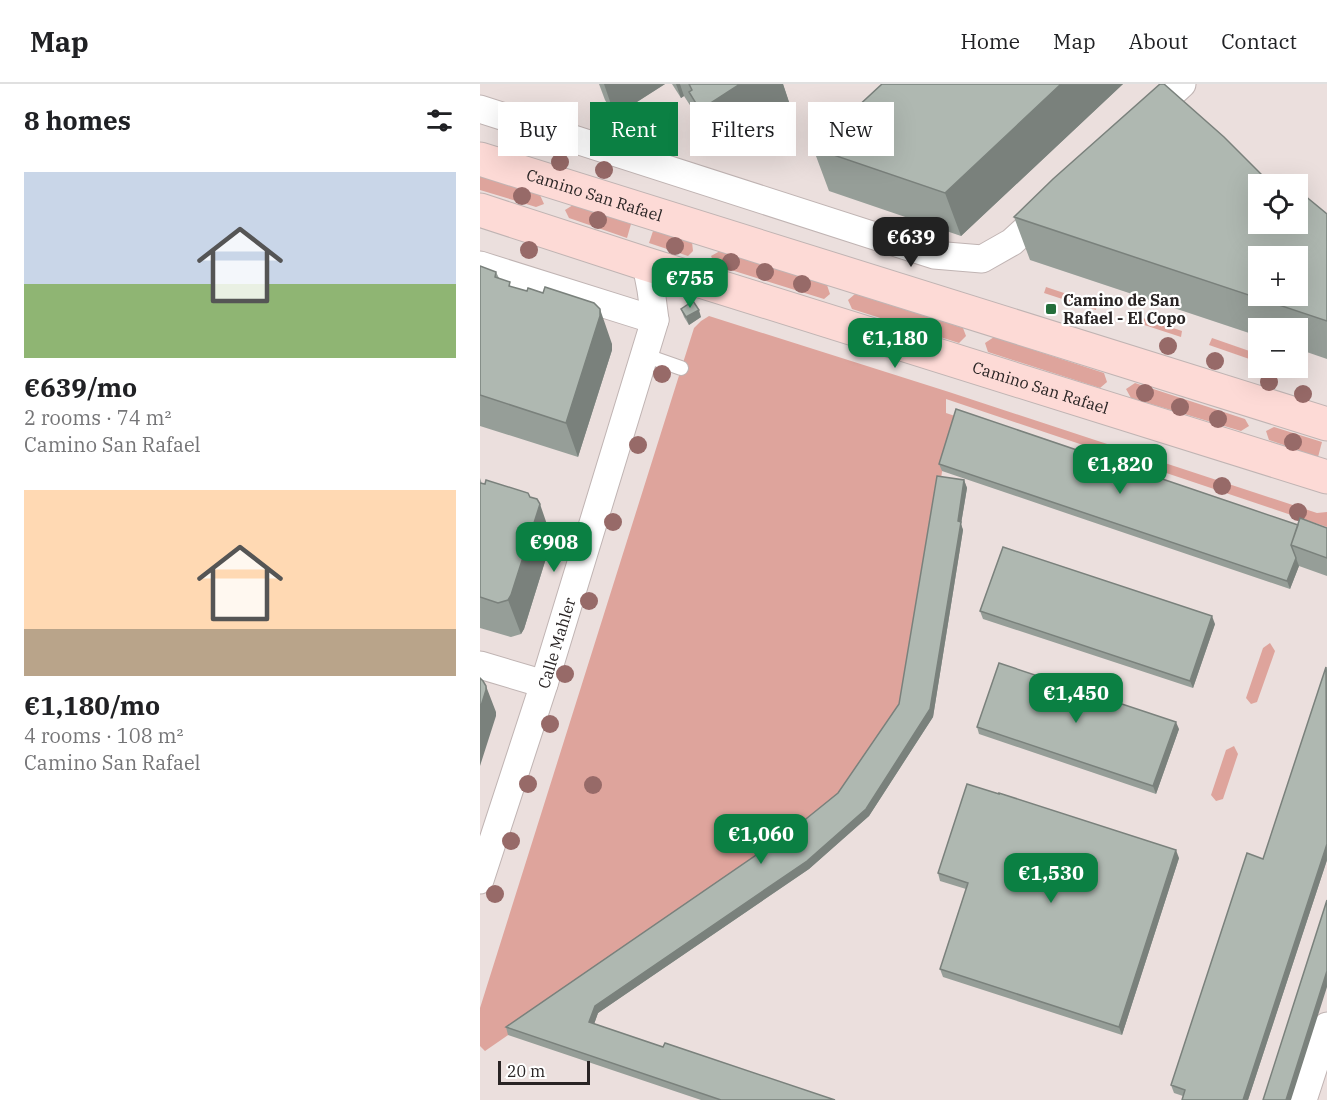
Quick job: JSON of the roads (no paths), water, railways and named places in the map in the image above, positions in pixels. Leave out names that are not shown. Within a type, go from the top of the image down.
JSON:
[{"type":"main road","name":"Camino San Rafael","points":[[480,159],[1327,424]]},
{"type":"main road","name":"Camino San Rafael","points":[[480,210],[1327,477]]},
{"type":"street","points":[[1132,130],[1178,87]]},
{"type":"street","points":[[480,109],[934,255],[982,259],[1012,242],[1064,194]]},
{"type":"street","name":"Calle Mahler","points":[[480,880],[544,684],[655,320],[646,264]]},
{"type":"street","points":[[480,265],[655,320]]},
{"type":"street","points":[[480,665],[544,684]]},
{"type":"street","points":[[1303,1100],[1327,1026]]},
{"type":"lane","points":[[644,355],[681,368]]},
{"type":"place","name":"Camino de San Rafael - El Copo","points":[[1051,309]]}]
